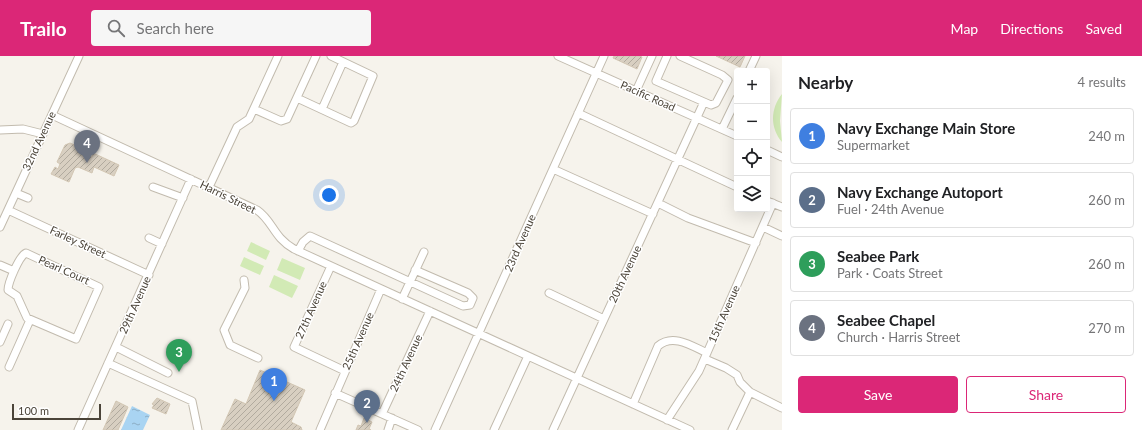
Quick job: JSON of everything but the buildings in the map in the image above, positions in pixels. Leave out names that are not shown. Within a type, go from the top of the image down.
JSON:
[{"type":"street","name":"32nd Avenue","points":[[0,227],[79,56]]},
{"type":"street","points":[[209,188],[237,127],[248,120],[278,56]]},
{"type":"street","points":[[254,109],[283,121],[288,118],[316,56]]},
{"type":"street","points":[[297,98],[351,123],[354,121],[374,78],[372,75],[331,56]]},
{"type":"street","name":"Pacific Road","points":[[558,56],[734,135]]},
{"type":"street","name":"23rd Avenue","points":[[435,430],[604,56]]},
{"type":"street","points":[[636,91],[652,56]]},
{"type":"street","points":[[667,56],[656,81],[711,105],[716,103],[728,80],[722,75],[680,56]]},
{"type":"street","points":[[750,68],[756,56]]},
{"type":"street","points":[[322,109],[343,62]]},
{"type":"street","name":"20th Avenue","points":[[553,430],[704,102]]},
{"type":"street","points":[[722,129],[734,104]]},
{"type":"street","points":[[578,113],[734,186]]},
{"type":"street","name":"Harris Street","points":[[52,115],[261,213],[278,238],[298,251],[633,404],[667,420],[673,427],[690,430]]},
{"type":"street","points":[[0,130],[23,129],[43,134]]},
{"type":"street","points":[[770,151],[782,157]]},
{"type":"street","points":[[553,169],[653,214]]},
{"type":"street","name":"29th Avenue","points":[[78,430],[191,179]]},
{"type":"street","points":[[153,187],[183,198]]},
{"type":"street","points":[[16,193],[28,198]]},
{"type":"street","points":[[770,202],[782,208]]},
{"type":"street","points":[[658,203],[688,218],[756,243]]},
{"type":"street","name":"Farley Street","points":[[8,210],[148,274]]},
{"type":"street","name":"15th Avenue","points":[[667,420],[699,371],[763,227],[767,212]]},
{"type":"street","points":[[763,227],[782,236]]},
{"type":"street","points":[[298,251],[303,242],[310,236],[463,306],[470,305],[473,298],[468,292],[415,270]]},
{"type":"street","points":[[149,238],[162,244]]},
{"type":"street","points":[[402,299],[424,252]]},
{"type":"street","name":"Pearl Court","points":[[26,253],[99,287],[76,339],[30,320],[25,315],[17,296],[8,290],[14,271],[22,255],[26,253]]},
{"type":"street","points":[[0,264],[14,271]]},
{"type":"street","name":"27th Avenue","points":[[331,266],[294,347],[345,371]]},
{"type":"street","points":[[244,280],[245,288],[224,330],[230,345],[258,358]]},
{"type":"street","name":"25th Avenue","points":[[320,430],[381,289]]},
{"type":"street","points":[[549,293],[604,319]]},
{"type":"street","name":"24th Avenue","points":[[382,414],[430,311]]},
{"type":"street","points":[[9,367],[30,320]]},
{"type":"street","points":[[0,342],[8,324]]},
{"type":"street","points":[[633,404],[658,346],[663,342],[676,340],[706,356],[737,376],[740,382],[750,392],[782,408]]},
{"type":"street","points":[[116,347],[168,372]]},
{"type":"street","points":[[494,430],[528,356]]},
{"type":"street","points":[[108,363],[192,401],[198,430]]},
{"type":"street","points":[[732,430],[750,392]]},
{"type":"street","points":[[335,393],[418,430]]},
{"type":"street","points":[[388,430],[392,418]]},
{"type":"green space","points":[[782,94],[780,121],[782,142],[775,131],[773,118],[775,106]]},
{"type":"green space","points":[[251,242],[270,251],[266,260],[247,251]]},
{"type":"green space","points":[[244,257],[264,266],[260,275],[240,266]]},
{"type":"green space","points":[[282,258],[305,268],[300,280],[277,270]]},
{"type":"green space","points":[[274,275],[298,286],[292,298],[269,287]]},
{"type":"water","points":[[132,406],[150,415],[143,430],[121,430]]},
{"type":"place","name":"Seabee Chapel","points":[[87,163]]},
{"type":"place","name":"Seabee Park","points":[[179,372]]},
{"type":"place","name":"Navy Exchange Main Store","points":[[274,401]]},
{"type":"place","name":"Navy Exchange Autoport","points":[[367,423]]}]
